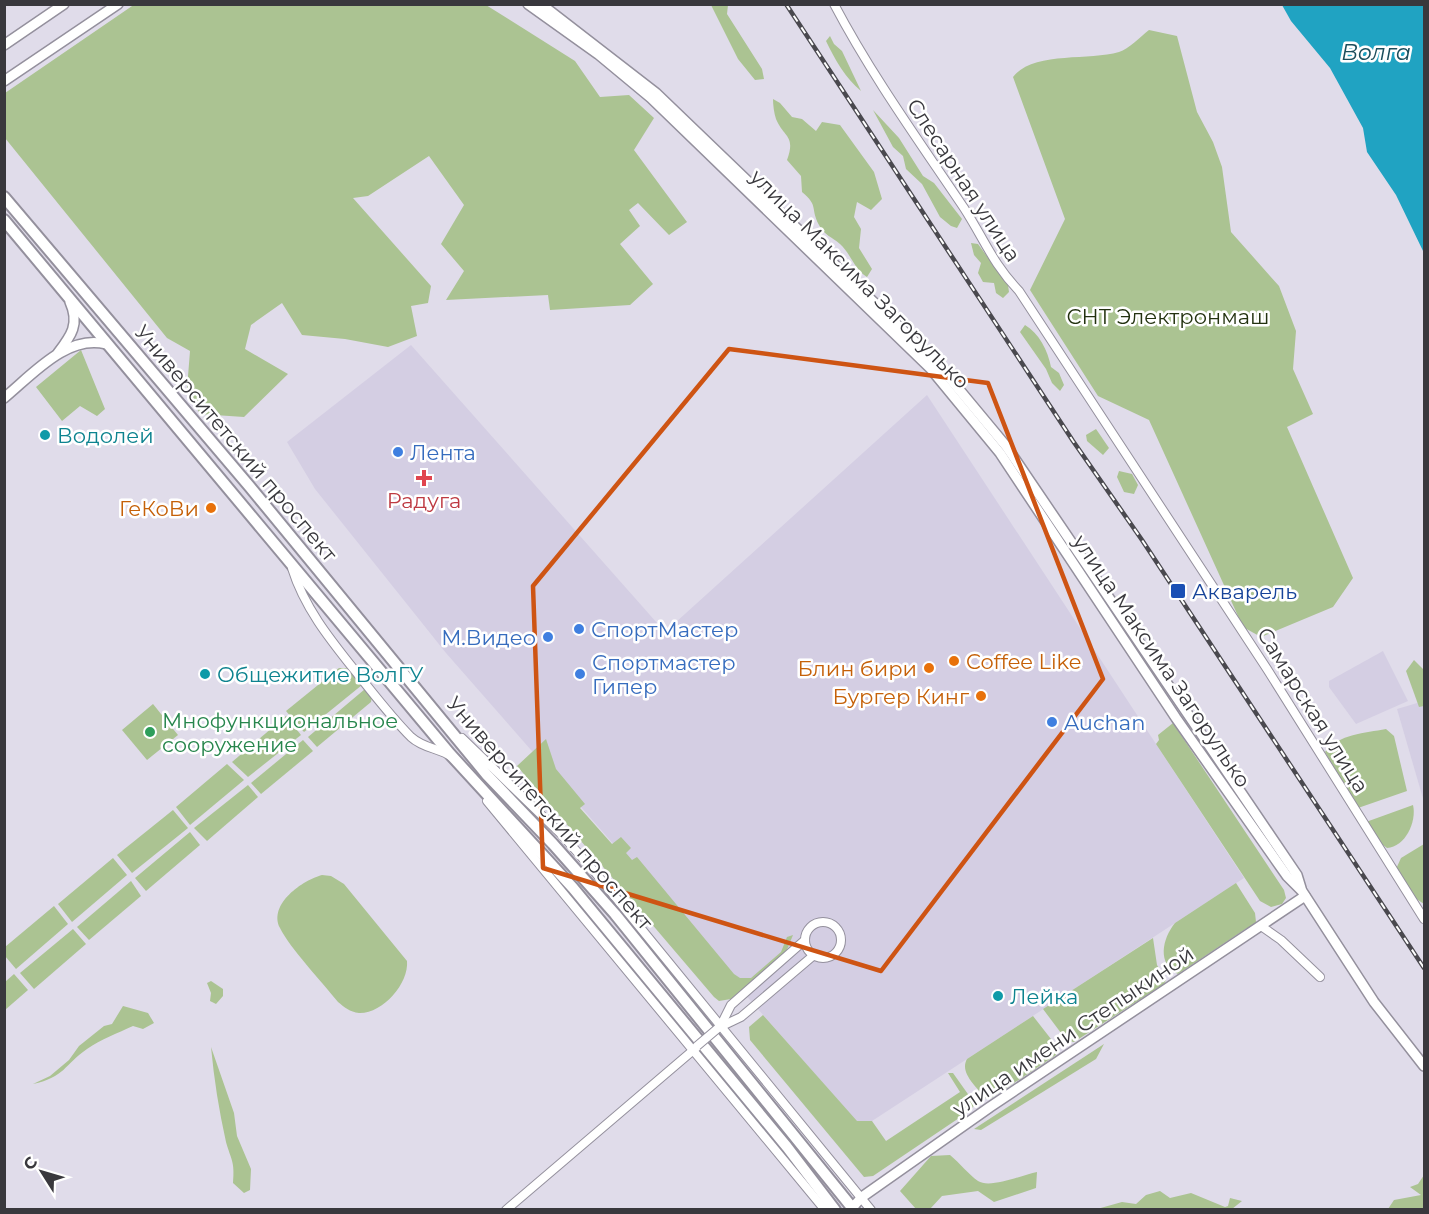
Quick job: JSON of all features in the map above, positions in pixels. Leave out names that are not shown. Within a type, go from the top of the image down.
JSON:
[{"type":"highway","name":"Университетский проспект","points":[[4,197],[487,775],[553,844],[615,914],[852,1208]]},
{"type":"highway","name":"Университетский проспект","points":[[4,220],[450,754],[573,888],[787,1147],[835,1209]]},
{"type":"main road","points":[[4,45],[64,4]]},
{"type":"main road","points":[[4,81],[118,4]]},
{"type":"main road","name":"улица Максима Загорулько","points":[[528,4],[598,54],[651,98],[930,369],[1000,453],[1176,718],[1287,876],[1303,893]]},
{"type":"main road","name":"улица Максима Загорулько","points":[[541,4],[656,93],[937,363],[1006,446],[1297,874],[1303,893]]},
{"type":"main road","points":[[4,398],[56,355],[72,334],[76,324],[68,297]]},
{"type":"main road","points":[[56,355],[82,343],[106,344]]},
{"type":"main road","points":[[1303,893],[1374,1002],[1425,1066]]},
{"type":"main road","name":"улица имени Степыкиной","points":[[852,1208],[862,1197],[999,1101],[1261,926],[1303,893]]},
{"type":"street","name":"Слесарная улица","points":[[834,4],[859,52],[971,219],[999,271],[1019,291],[1090,401]]},
{"type":"street","name":"Самарская улица","points":[[1090,401],[1268,669],[1425,919]]},
{"type":"street","points":[[290,561],[299,591],[321,627],[366,684],[412,737],[429,749],[450,754]]},
{"type":"street","name":"Университетский проспект","points":[[434,711],[563,836],[871,1209]]},
{"type":"street","name":"Университетский проспект","points":[[450,754],[695,1048],[825,1209]]},
{"type":"street","points":[[506,1209],[719,1027],[741,1017],[814,955],[827,957],[838,949],[840,936],[838,930],[827,923],[819,922],[810,928],[805,940],[731,1005],[719,1027]]},
{"type":"street","points":[[1261,926],[1281,940],[1320,977]]},
{"type":"street","points":[[805,940],[814,955]]},
{"type":"highlighted area","points":[[729,349],[988,383],[1103,679],[881,971],[543,868],[533,586]]},
{"type":"shaded area","points":[[411,345],[665,632],[927,395],[1244,878],[872,1121],[857,1122],[446,653],[315,489],[287,442]]},
{"type":"shaded area","points":[[1383,651],[1408,701],[1356,724],[1329,687],[1329,681]]},
{"type":"shaded area","points":[[1424,701],[1424,802],[1397,709]]},
{"type":"green space","points":[[135,4],[486,5],[575,61],[600,97],[629,95],[654,118],[634,150],[687,222],[669,235],[638,203],[629,210],[640,226],[620,244],[653,284],[630,305],[550,310],[548,295],[446,300],[464,271],[441,244],[464,205],[429,156],[368,196],[353,198],[431,286],[428,303],[411,306],[417,336],[388,347],[345,339],[302,335],[282,303],[251,325],[245,349],[288,374],[244,417],[200,414],[187,389],[190,351],[167,338],[5,138],[5,93]]},
{"type":"green space","points":[[711,5],[728,5],[727,14],[762,69],[764,79],[755,80],[738,59]]},
{"type":"green space","name":"СНТ Электронмаш","points":[[1149,30],[1177,36],[1197,112],[1213,142],[1222,167],[1231,232],[1279,286],[1296,331],[1293,369],[1313,414],[1287,427],[1353,578],[1333,607],[1261,637],[1243,627],[1149,420],[1098,396],[1030,290],[1065,219],[1013,77],[1034,63],[1119,52],[1131,46]]},
{"type":"green space","points":[[830,36],[834,44],[842,51],[861,91],[845,74],[833,54],[826,41]]},
{"type":"green space","points":[[773,99],[780,103],[792,117],[802,119],[816,131],[822,122],[840,125],[874,172],[882,199],[871,210],[857,202],[854,217],[861,229],[859,248],[872,269],[867,277],[859,270],[844,248],[826,234],[819,225],[812,204],[802,192],[801,176],[787,160],[790,141],[776,119]]},
{"type":"green space","points":[[873,110],[899,138],[923,176],[934,183],[962,219],[957,228],[940,217],[922,184],[906,169],[903,156],[893,147]]},
{"type":"green space","points":[[971,243],[978,244],[1008,285],[1009,292],[1003,298],[996,293],[994,283],[983,282],[978,273],[981,263],[974,255]]},
{"type":"green space","points":[[1025,325],[1039,338],[1048,355],[1051,367],[1059,373],[1064,385],[1060,391],[1052,383],[1046,369],[1020,332]]},
{"type":"green space","points":[[81,350],[105,409],[97,416],[80,406],[62,421],[36,387]]},
{"type":"green space","points":[[1096,429],[1109,448],[1103,455],[1087,441],[1086,435]]},
{"type":"green space","points":[[1119,471],[1132,474],[1138,485],[1134,494],[1124,492],[1117,477]]},
{"type":"green space","points":[[1414,660],[1424,670],[1424,706],[1419,707],[1406,671]]},
{"type":"green space","points":[[339,668],[346,668],[362,685],[304,732],[286,711]]},
{"type":"green space","points":[[365,689],[372,697],[371,702],[317,747],[308,737]]},
{"type":"green space","name":"Мнофункциональное сооружение","points":[[153,704],[178,735],[147,760],[122,730]]},
{"type":"green space","points":[[286,716],[301,735],[248,777],[232,762]]},
{"type":"green space","points":[[1173,723],[1284,890],[1286,898],[1282,904],[1271,907],[1260,901],[1156,744],[1159,740],[1158,735]]},
{"type":"green space","points":[[1386,729],[1394,736],[1407,791],[1358,808],[1325,752],[1337,741],[1361,733]]},
{"type":"green space","points":[[546,739],[556,769],[585,804],[580,808],[612,844],[621,837],[631,848],[626,853],[632,860],[637,857],[734,974],[740,978],[751,978],[781,952],[787,937],[793,935],[786,952],[731,999],[719,1001],[714,997],[517,766]]},
{"type":"green space","points":[[303,740],[313,751],[261,794],[251,783]]},
{"type":"green space","points":[[227,764],[244,780],[190,825],[176,807]]},
{"type":"green space","points":[[248,785],[258,797],[207,841],[194,828]]},
{"type":"green space","points":[[1413,805],[1413,819],[1404,838],[1393,847],[1387,848],[1379,842],[1366,822]]},
{"type":"green space","points":[[173,810],[188,828],[132,873],[117,855]]},
{"type":"green space","points":[[190,832],[200,845],[146,891],[135,878]]},
{"type":"green space","points":[[1424,844],[1424,904],[1415,898],[1396,869],[1401,858]]},
{"type":"green space","points":[[113,858],[127,875],[72,922],[58,904]]},
{"type":"green space","points":[[322,875],[331,876],[344,884],[407,961],[404,979],[399,988],[385,1003],[368,1012],[353,1012],[338,1002],[298,955],[280,928],[279,910],[289,894],[306,882]]},
{"type":"green space","points":[[131,881],[141,896],[89,940],[77,927]]},
{"type":"green space","points":[[1236,883],[1255,913],[1256,922],[1250,930],[1247,928],[1178,974],[1171,970],[1164,958],[1164,951],[1167,936],[1175,923]]},
{"type":"green space","points":[[54,906],[68,924],[16,969],[5,956],[5,947]]},
{"type":"green space","points":[[73,929],[86,944],[34,989],[20,973]]},
{"type":"green space","points":[[1153,938],[1157,965],[1166,980],[1164,984],[1074,1042],[1067,1041],[1043,1009]]},
{"type":"green space","points":[[14,974],[28,990],[5,1010],[5,982]]},
{"type":"green space","points":[[211,981],[223,989],[223,996],[216,1004],[210,1001],[211,993],[207,983]]},
{"type":"green space","points":[[123,1006],[148,1013],[154,1023],[143,1029],[133,1026],[92,1045],[52,1078],[33,1084],[50,1076],[69,1060],[79,1046],[104,1026],[112,1024]]},
{"type":"green space","points":[[763,1015],[857,1121],[872,1121],[886,1141],[960,1092],[948,1073],[953,1073],[975,1104],[971,1110],[873,1176],[864,1177],[750,1040],[749,1027]]},
{"type":"green space","points":[[1033,1016],[1058,1048],[1056,1055],[990,1099],[985,1098],[967,1075],[965,1064],[967,1059]]},
{"type":"green space","points":[[1104,1044],[1096,1059],[981,1130],[974,1129]]},
{"type":"green space","points":[[211,1047],[234,1113],[237,1136],[251,1169],[250,1190],[244,1193],[233,1183],[233,1165],[221,1119]]},
{"type":"green space","points":[[950,1155],[974,1178],[983,1183],[998,1182],[1037,1172],[1036,1188],[994,1202],[978,1191],[942,1196],[930,1209],[916,1209],[900,1191],[931,1156]]},
{"type":"green space","points":[[1424,1175],[1424,1209],[1388,1209],[1394,1200],[1421,1195],[1410,1187],[1418,1184]]},
{"type":"green space","points":[[1160,1191],[1170,1198],[1191,1193],[1225,1207],[1228,1206],[1230,1198],[1242,1201],[1232,1209],[1097,1209],[1122,1202],[1136,1204],[1146,1195]]},
{"type":"water","name":"Волга","points":[[1282,5],[1424,5],[1424,253],[1396,195],[1367,152],[1363,128],[1330,68],[1291,21]]},
{"type":"railway","points":[[786,4],[1073,441],[1142,540],[1424,968]]},
{"type":"place","name":"Водолей","points":[[45,435]]},
{"type":"place","name":"Лента","points":[[398,452]]},
{"type":"place","name":"Радуга","points":[[424,478]]},
{"type":"place","name":"ГеКоВи","points":[[211,508]]},
{"type":"place","name":"Акварель","points":[[1178,591]]},
{"type":"place","name":"СпортМастер","points":[[579,629]]},
{"type":"place","name":"М.Видео","points":[[548,637]]},
{"type":"place","name":"Coffee Like","points":[[954,661]]},
{"type":"place","name":"Блин бири","points":[[929,668]]},
{"type":"place","name":"Общежитие ВолГУ","points":[[205,674]]},
{"type":"place","name":"Спортмастер Гипер","points":[[580,674]]},
{"type":"place","name":"Бургер Кинг","points":[[981,696]]},
{"type":"place","name":"Auchan","points":[[1052,722]]},
{"type":"place","name":"Мнофункциональное сооружение","points":[[150,732]]},
{"type":"place","name":"Лейка","points":[[998,996]]}]
